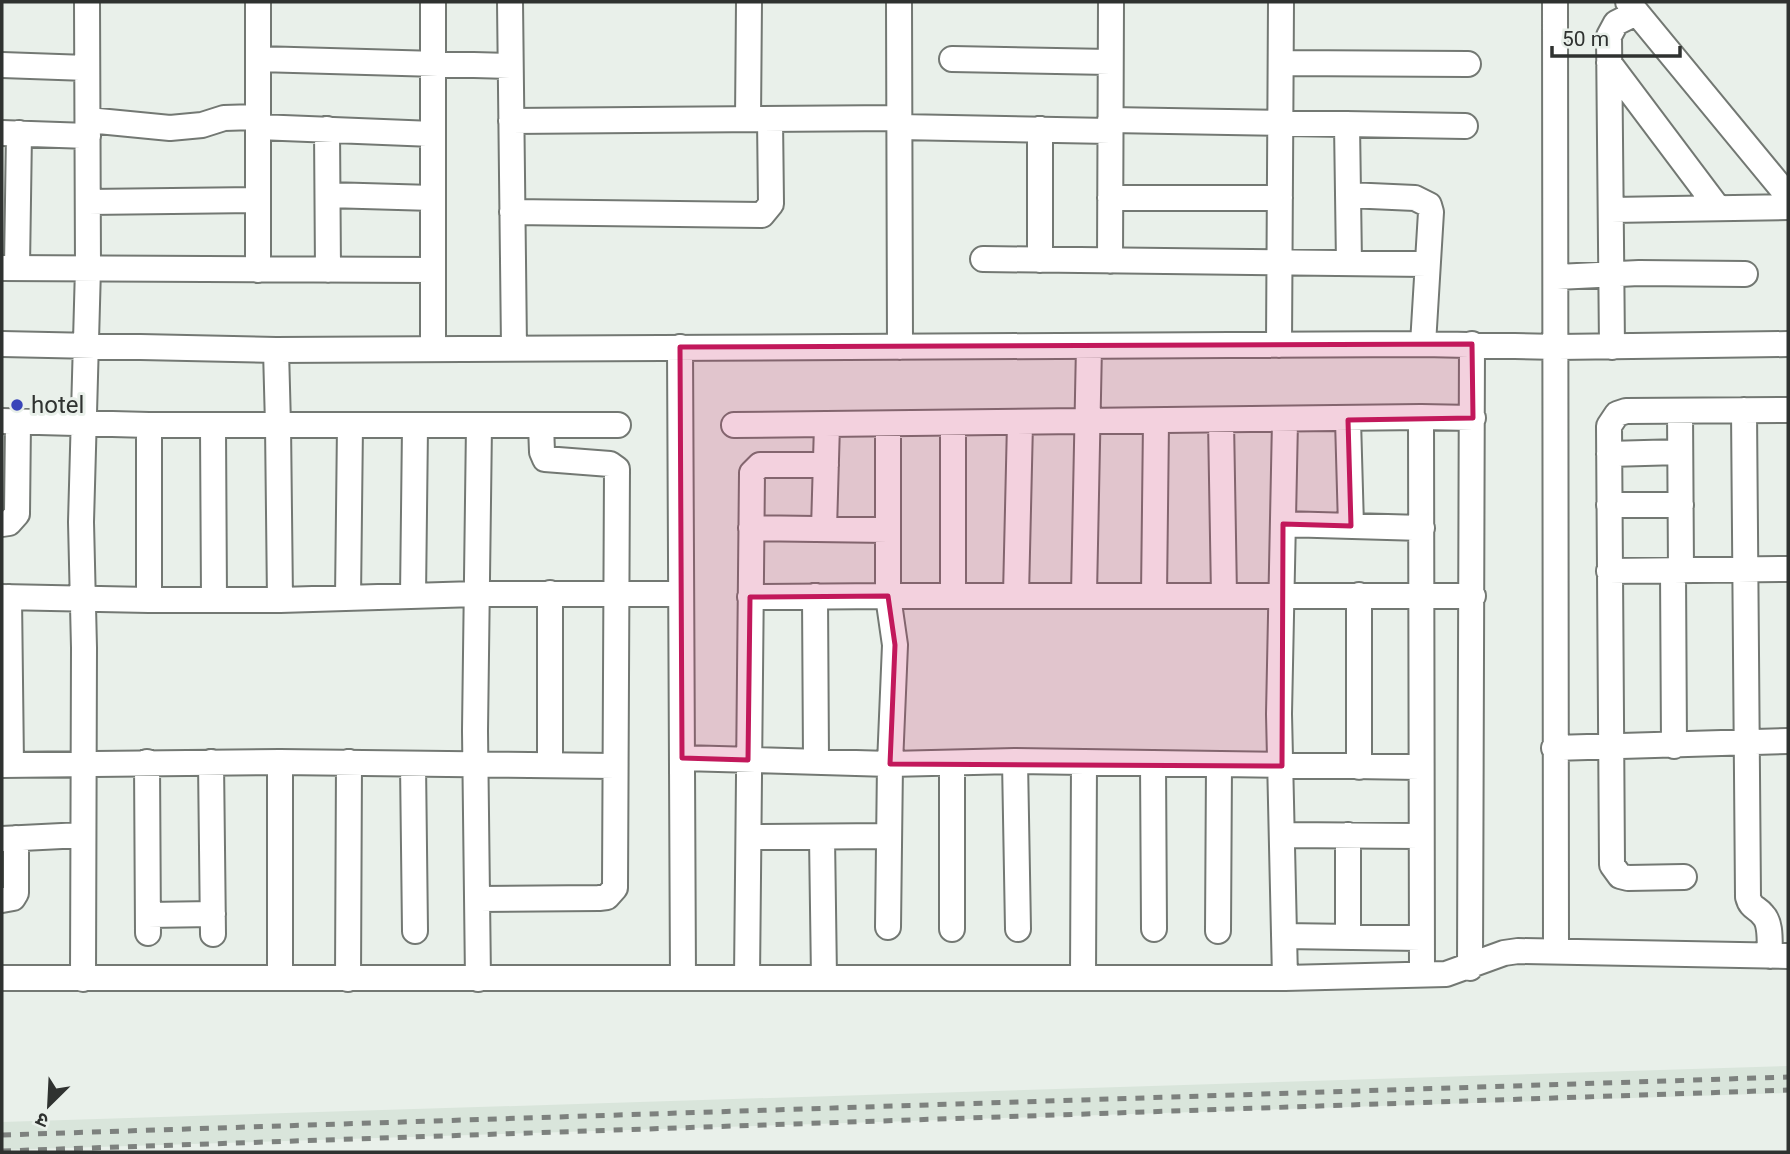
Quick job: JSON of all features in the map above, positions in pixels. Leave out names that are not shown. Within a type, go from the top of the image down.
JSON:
[{"type":"street","points":[[83,979],[81,423],[88,268],[87,2]]},
{"type":"street","points":[[258,2],[258,270]]},
{"type":"street","points":[[433,2],[433,348]]},
{"type":"street","points":[[510,2],[514,347]]},
{"type":"street","points":[[512,212],[762,215],[771,204],[759,119],[749,2]]},
{"type":"street","points":[[899,2],[900,346]]},
{"type":"street","points":[[1110,261],[1111,2]]},
{"type":"street","points":[[1279,345],[1281,2]]},
{"type":"street","points":[[1555,2],[1558,347],[1554,748],[1556,950]]},
{"type":"street","points":[[1612,346],[1609,63],[1612,29],[1632,7],[1788,196]]},
{"type":"street","points":[[258,59],[510,66]]},
{"type":"street","points":[[952,59],[1110,62]]},
{"type":"street","points":[[1281,63],[1468,64]]},
{"type":"street","points":[[1609,63],[1718,208]]},
{"type":"street","points":[[2,65],[87,68]]},
{"type":"street","points":[[433,134],[327,130],[224,118],[202,125],[170,128],[88,128],[10,133],[10,267],[433,270]]},
{"type":"street","points":[[511,121],[759,119],[1040,129],[1110,125],[1280,123],[1465,126]]},
{"type":"street","points":[[1347,124],[1349,264]]},
{"type":"street","points":[[1040,129],[1040,260]]},
{"type":"street","points":[[327,130],[328,270]]},
{"type":"street","points":[[328,195],[433,198]]},
{"type":"street","points":[[1348,195],[1415,198],[1429,205],[1423,344]]},
{"type":"street","points":[[1110,198],[1280,198]]},
{"type":"street","points":[[88,202],[258,200]]},
{"type":"street","points":[[1611,210],[1788,207]]},
{"type":"street","points":[[983,259],[1427,264]]},
{"type":"street","points":[[1557,277],[1745,274]]},
{"type":"street","points":[[2,344],[276,350],[1788,344]]},
{"type":"street","points":[[1471,968],[1472,344]]},
{"type":"street","points":[[1084,594],[1089,346]]},
{"type":"street","points":[[680,347],[683,978]]},
{"type":"street","points":[[276,350],[280,600]]},
{"type":"street","points":[[2,978],[1285,978],[1446,974],[1471,968],[1511,952],[1556,950],[1779,956],[1764,915],[1752,908],[1748,897],[1744,410]]},
{"type":"street","points":[[1684,877],[1628,878],[1616,873],[1612,865],[1608,426],[1617,414],[1788,410]]},
{"type":"street","points":[[1674,746],[1681,505],[1680,411]]},
{"type":"street","points":[[1421,417],[1422,974]]},
{"type":"street","points":[[734,425],[1472,418]]},
{"type":"street","points":[[1348,420],[1350,526]]},
{"type":"street","points":[[2,524],[14,520],[17,514],[10,421],[213,428],[278,425],[618,425]]},
{"type":"street","points":[[1221,421],[1224,595]]},
{"type":"street","points":[[1285,421],[1279,714],[1285,978]]},
{"type":"street","points":[[1154,595],[1156,422]]},
{"type":"street","points":[[1016,595],[1020,423]]},
{"type":"street","points":[[149,425],[149,600]]},
{"type":"street","points":[[348,598],[350,425]]},
{"type":"street","points":[[478,979],[476,594],[479,425]]},
{"type":"street","points":[[478,899],[599,898],[612,894],[615,888],[617,469],[610,464],[545,459],[541,425]]},
{"type":"street","points":[[824,529],[827,425]]},
{"type":"street","points":[[888,425],[888,596],[895,645],[888,927]]},
{"type":"street","points":[[953,425],[953,595]]},
{"type":"street","points":[[413,596],[415,427]]},
{"type":"street","points":[[213,428],[214,600]]},
{"type":"street","points":[[1609,454],[1680,453]]},
{"type":"street","points":[[747,978],[752,473],[756,466],[826,465]]},
{"type":"street","points":[[1609,505],[1681,505]]},
{"type":"street","points":[[1283,524],[1422,528]]},
{"type":"street","points":[[751,528],[888,530]]},
{"type":"street","points":[[1609,571],[1788,569]]},
{"type":"street","points":[[550,593],[550,765]]},
{"type":"street","points":[[615,766],[349,762],[6,765],[5,597],[280,600],[476,594],[681,594]]},
{"type":"street","points":[[750,597],[1084,594],[1473,596]]},
{"type":"street","points":[[1359,594],[1359,767]]},
{"type":"street","points":[[815,596],[816,761]]},
{"type":"street","points":[[1554,748],[1788,741]]},
{"type":"street","points":[[682,758],[890,764],[1015,761],[1420,767]]},
{"type":"street","points":[[1015,761],[1018,929]]},
{"type":"street","points":[[147,762],[148,924],[213,924],[211,762]]},
{"type":"street","points":[[279,978],[280,762]]},
{"type":"street","points":[[348,979],[349,762]]},
{"type":"street","points":[[1083,977],[1084,762]]},
{"type":"street","points":[[952,763],[952,929]]},
{"type":"street","points":[[1153,763],[1154,929]]},
{"type":"street","points":[[413,764],[415,931]]},
{"type":"street","points":[[1218,931],[1219,765]]},
{"type":"street","points":[[2,900],[13,898],[16,893],[9,838],[82,835]]},
{"type":"street","points":[[1283,835],[1420,836]]},
{"type":"street","points":[[1348,835],[1348,937]]},
{"type":"street","points":[[749,837],[890,836]]},
{"type":"street","points":[[822,837],[824,978]]},
{"type":"street","points":[[1284,936],[1421,938]]},
{"type":"highlighted area","points":[[1472,344],[1473,418],[1348,420],[1351,526],[1283,524],[1282,766],[890,764],[895,645],[888,596],[750,597],[748,760],[682,758],[680,347]]},
{"type":"shaded area","points":[[1788,1066],[1788,1093],[2,1150],[2,1122]]},
{"type":"railway","points":[[2,1135],[1788,1077]]},
{"type":"railway","points":[[2,1151],[1788,1090]]},
{"type":"place","name":"hotel","points":[[17,405]]}]
